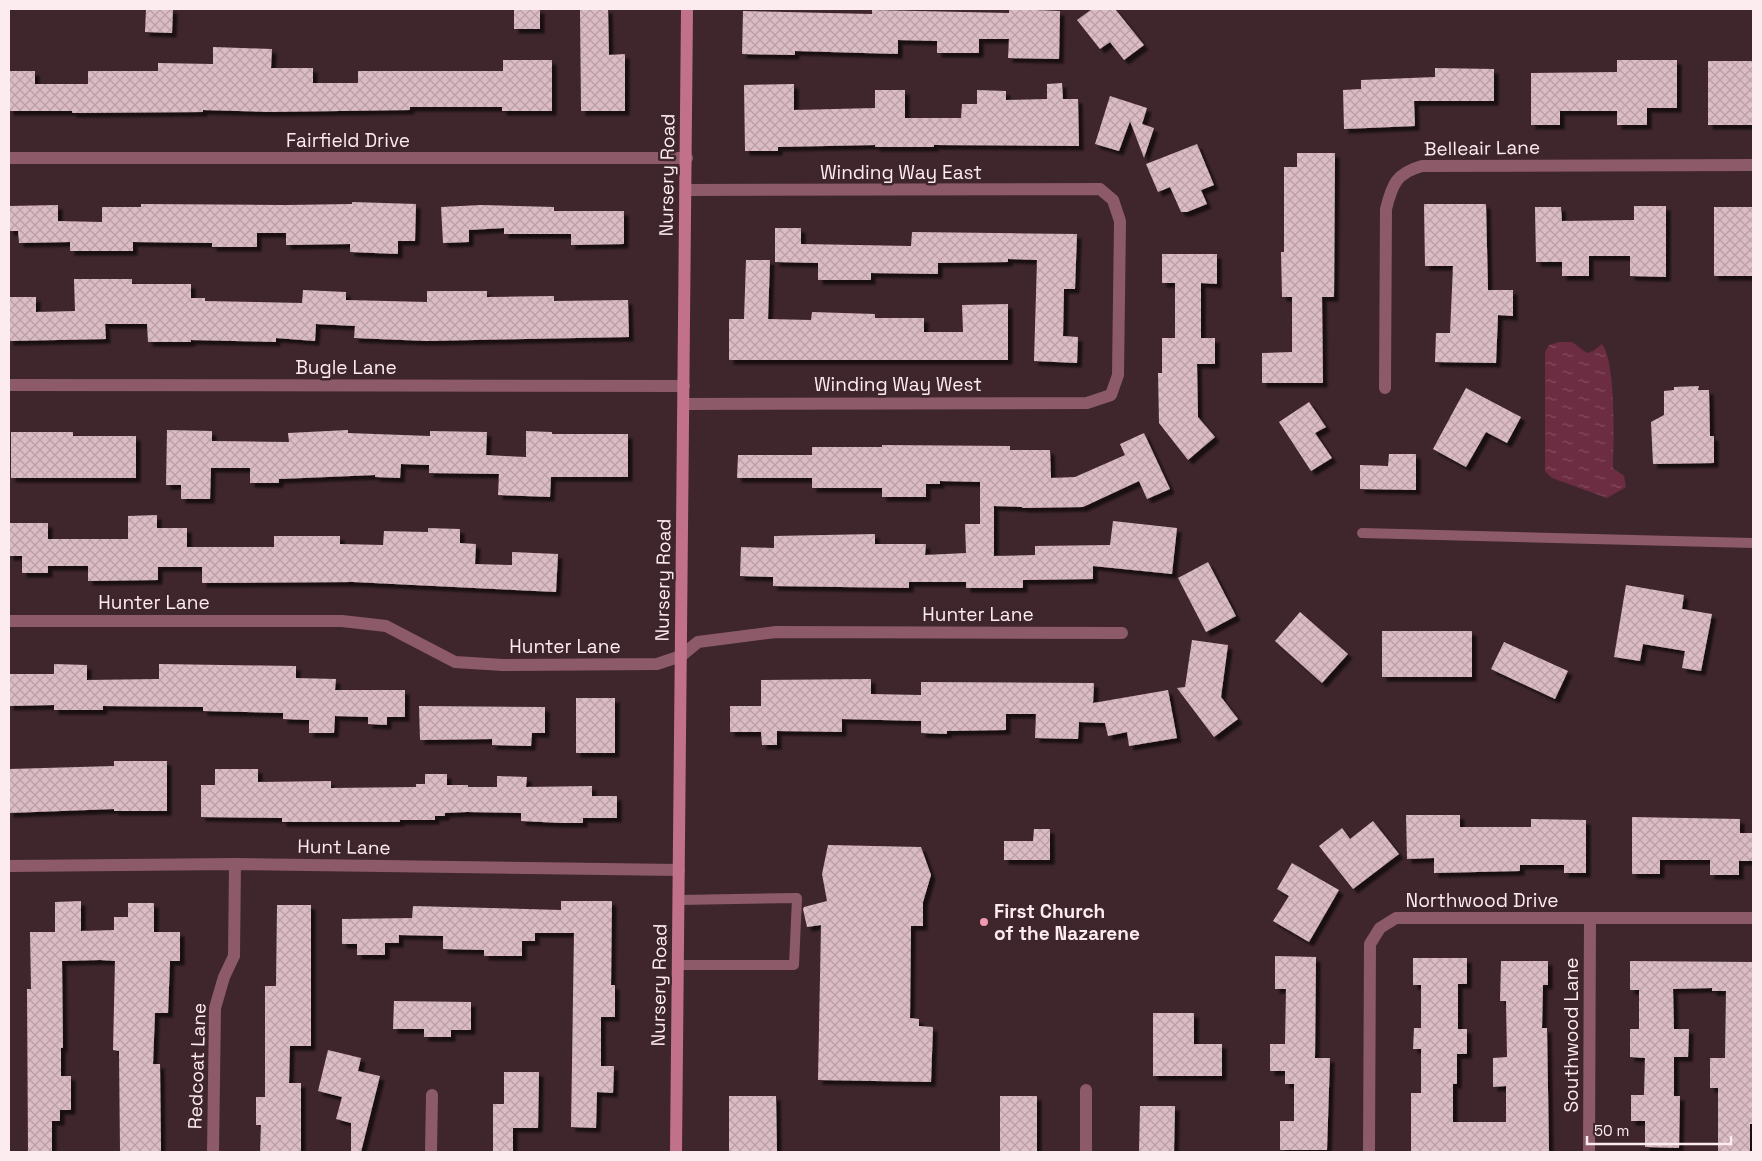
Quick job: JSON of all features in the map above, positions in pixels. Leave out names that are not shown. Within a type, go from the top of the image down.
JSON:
[{"type":"street","name":"Nursery Road","points":[[676,1152],[687,9]]},
{"type":"street","name":"Fairfield Drive","points":[[9,158],[687,158]]},
{"type":"street","name":"Belleair Lane","points":[[1385,388],[1386,209],[1390,191],[1397,179],[1407,170],[1422,166],[1753,165]]},
{"type":"street","name":"Winding Way East","points":[[686,190],[1100,189],[1113,200],[1120,221],[1118,375],[1111,395]]},
{"type":"street","name":"Bugle Lane","points":[[9,385],[684,386]]},
{"type":"street","name":"Winding Way West","points":[[684,404],[1087,403],[1111,395]]},
{"type":"street","name":"Hunter Lane","points":[[9,621],[342,621],[386,626],[455,662],[503,665],[657,664],[681,656],[698,642],[776,632],[1122,633]]},
{"type":"street","name":"Hunt Lane","points":[[9,866],[235,864],[679,870]]},
{"type":"street","name":"Redcoat Lane","points":[[213,1152],[215,1008],[224,977],[234,956],[235,864]]},
{"type":"street","name":"Northwood Drive","points":[[1369,1152],[1370,944],[1380,928],[1396,918],[1753,918]]},
{"type":"street","name":"Southwood Lane","points":[[1589,1152],[1590,918]]},
{"type":"street","points":[[1086,1090],[1086,1152]]},
{"type":"street","points":[[431,1152],[432,1095]]},
{"type":"lane","points":[[1362,533],[1753,543]]},
{"type":"lane","points":[[678,965],[794,965],[797,898],[679,900]]},
{"type":"water","points":[[1559,342],[1572,342],[1587,353],[1602,344],[1607,354],[1613,403],[1613,468],[1624,476],[1626,487],[1607,498],[1552,478],[1545,471],[1545,352],[1549,345]]},
{"type":"building","points":[[146,9],[173,9],[172,33],[145,32]]},
{"type":"building","points":[[514,9],[540,9],[540,29],[514,29]]},
{"type":"building","points":[[580,9],[608,9],[609,55],[625,54],[625,111],[581,111]]},
{"type":"building","points":[[1009,9],[1060,11],[1059,59],[1008,58],[1009,39],[979,39],[979,53],[937,53],[937,41],[898,40],[898,54],[795,51],[795,55],[742,54],[743,11],[872,14],[872,10],[1009,13]]},
{"type":"building","points":[[1092,9],[1115,9],[1144,45],[1124,60],[1110,42],[1100,49],[1077,20]]},
{"type":"building","points":[[213,47],[272,49],[271,68],[313,68],[313,83],[358,83],[358,71],[503,71],[503,60],[552,60],[552,111],[502,111],[502,107],[410,107],[410,110],[269,112],[203,110],[203,112],[72,113],[72,111],[9,111],[9,71],[35,71],[35,84],[88,84],[88,71],[158,71],[158,63],[213,64]]},
{"type":"building","points":[[1617,60],[1677,60],[1677,108],[1647,108],[1647,125],[1617,125],[1617,111],[1560,111],[1560,125],[1531,125],[1531,73],[1617,72]]},
{"type":"building","points":[[1708,61],[1753,61],[1753,125],[1708,125]]},
{"type":"building","points":[[1435,68],[1494,69],[1494,101],[1414,101],[1415,126],[1344,129],[1343,90],[1361,89],[1361,80],[1435,77]]},
{"type":"building","points":[[1062,83],[1063,99],[1078,99],[1079,146],[934,145],[934,147],[875,147],[875,145],[778,147],[778,151],[745,151],[744,85],[794,84],[794,110],[875,108],[875,90],[905,90],[905,118],[961,118],[962,104],[977,104],[977,90],[1006,91],[1006,100],[1047,99],[1047,84]]},
{"type":"building","points":[[1110,96],[1147,108],[1142,124],[1154,128],[1144,158],[1130,121],[1119,151],[1095,144]]},
{"type":"building","points":[[1197,144],[1214,185],[1201,190],[1207,204],[1187,212],[1181,212],[1170,187],[1158,192],[1146,164]]},
{"type":"building","points":[[1297,153],[1335,153],[1334,297],[1322,297],[1323,383],[1262,383],[1262,353],[1292,352],[1292,297],[1282,297],[1281,252],[1284,252],[1284,167],[1297,167]]},
{"type":"building","points":[[352,202],[416,204],[415,241],[398,241],[398,254],[350,252],[350,244],[286,245],[286,233],[257,233],[257,247],[212,247],[212,243],[133,242],[133,251],[70,251],[70,242],[19,243],[18,231],[9,231],[9,206],[58,205],[58,221],[102,222],[102,207],[141,207],[141,204],[286,205],[352,204]]},
{"type":"building","points":[[1424,204],[1486,204],[1488,290],[1513,290],[1513,316],[1498,315],[1496,363],[1435,362],[1436,333],[1450,333],[1453,266],[1425,266]]},
{"type":"building","points":[[481,205],[554,207],[554,211],[624,211],[624,244],[571,245],[571,234],[504,234],[504,228],[469,230],[469,242],[443,243],[441,207]]},
{"type":"building","points":[[1634,206],[1666,206],[1666,277],[1630,276],[1630,256],[1589,256],[1589,276],[1562,276],[1562,262],[1536,262],[1535,207],[1561,207],[1562,221],[1634,220]]},
{"type":"building","points":[[1714,207],[1753,207],[1753,276],[1714,276]]},
{"type":"building","points":[[775,228],[801,228],[801,244],[911,246],[912,232],[1077,234],[1075,289],[1064,289],[1063,336],[1078,337],[1077,363],[1034,361],[1037,260],[1008,259],[1008,262],[938,263],[938,274],[871,273],[871,280],[818,280],[818,263],[775,262]]},
{"type":"building","points":[[1162,254],[1217,254],[1217,284],[1201,283],[1201,338],[1215,338],[1215,364],[1197,364],[1198,417],[1215,437],[1188,460],[1159,423],[1158,373],[1162,373],[1162,338],[1175,338],[1175,283],[1162,283]]},
{"type":"building","points":[[746,260],[770,260],[768,319],[811,320],[812,312],[875,314],[875,318],[924,318],[924,332],[963,332],[962,305],[1008,304],[1008,360],[729,360],[729,319],[744,319]]},
{"type":"building","points":[[74,279],[132,279],[132,284],[191,284],[191,298],[205,298],[205,301],[302,303],[303,290],[346,292],[346,300],[427,302],[427,291],[487,291],[487,297],[554,296],[554,301],[628,300],[629,337],[427,341],[354,338],[355,326],[316,324],[315,341],[276,338],[276,342],[191,340],[191,342],[148,342],[147,324],[105,324],[106,339],[9,341],[9,297],[36,297],[36,312],[75,311]]},
{"type":"building","points":[[1699,386],[1698,390],[1709,390],[1710,436],[1714,436],[1714,463],[1653,464],[1651,422],[1664,415],[1664,391],[1674,390],[1674,387]]},
{"type":"building","points":[[1466,388],[1521,417],[1507,443],[1486,432],[1466,467],[1433,449]]},
{"type":"building","points":[[1309,402],[1326,427],[1315,433],[1332,458],[1311,471],[1279,422]]},
{"type":"building","points":[[167,430],[212,431],[212,441],[289,442],[288,433],[348,430],[348,433],[430,436],[430,431],[487,432],[486,455],[526,457],[526,431],[552,432],[552,434],[628,434],[628,477],[551,477],[550,497],[498,495],[499,474],[429,473],[429,465],[401,464],[400,478],[375,477],[375,475],[279,479],[279,483],[250,483],[250,468],[211,468],[210,499],[181,499],[181,485],[166,485]]},
{"type":"building","points":[[11,432],[73,432],[73,436],[136,436],[136,478],[11,478]]},
{"type":"building","points":[[1144,433],[1170,489],[1147,499],[1139,481],[1083,507],[1022,508],[994,506],[994,556],[1035,555],[1035,546],[1110,545],[1113,521],[1177,528],[1172,574],[1093,566],[1093,579],[1023,580],[1023,588],[966,588],[966,582],[909,582],[909,588],[773,586],[773,577],[740,576],[741,547],[774,548],[774,536],[875,534],[875,544],[926,544],[925,555],[966,553],[965,524],[980,524],[980,482],[940,481],[940,484],[926,484],[926,497],[882,497],[882,488],[812,488],[812,478],[737,478],[738,455],[812,455],[812,447],[882,447],[882,445],[1010,446],[1010,450],[1050,450],[1051,478],[1075,477],[1125,455],[1120,444]]},
{"type":"building","points":[[1389,454],[1416,454],[1416,490],[1360,489],[1360,465],[1388,466]]},
{"type":"building","points":[[157,515],[157,528],[187,528],[187,547],[274,547],[274,536],[340,536],[340,544],[383,545],[384,531],[428,532],[428,528],[460,529],[460,543],[476,544],[475,564],[512,565],[512,552],[558,554],[556,592],[353,582],[202,583],[202,567],[158,567],[158,580],[88,581],[88,566],[48,566],[48,573],[22,573],[22,556],[9,556],[9,523],[48,523],[48,539],[128,539],[128,516]]},
{"type":"building","points":[[1208,562],[1236,616],[1206,632],[1178,578]]},
{"type":"building","points":[[1626,585],[1684,595],[1682,609],[1712,614],[1701,671],[1682,668],[1685,651],[1643,644],[1640,661],[1614,657]]},
{"type":"building","points":[[1300,612],[1348,654],[1322,683],[1275,641]]},
{"type":"building","points":[[1382,631],[1472,631],[1472,677],[1382,677]]},
{"type":"building","points":[[1192,640],[1228,645],[1221,697],[1238,719],[1214,737],[1177,688],[1185,687]]},
{"type":"building","points":[[1504,642],[1568,671],[1555,699],[1491,669]]},
{"type":"building","points":[[54,664],[87,665],[87,680],[159,679],[159,664],[296,666],[296,678],[336,679],[335,690],[405,690],[405,717],[387,717],[387,725],[368,724],[368,717],[335,716],[334,733],[309,733],[309,720],[283,719],[283,713],[203,711],[203,707],[103,706],[103,710],[54,710],[54,705],[9,706],[9,674],[54,674]]},
{"type":"building","points":[[871,679],[871,694],[921,695],[921,682],[1094,683],[1093,703],[1168,690],[1177,738],[1129,746],[1127,732],[1108,736],[1105,723],[1079,722],[1078,739],[1035,738],[1036,714],[1006,714],[1006,730],[947,731],[947,734],[921,733],[921,721],[842,719],[842,732],[777,731],[777,745],[762,745],[761,732],[730,732],[730,706],[761,706],[761,680]]},
{"type":"building","points":[[576,698],[615,698],[615,753],[576,753]]},
{"type":"building","points":[[419,706],[545,707],[545,733],[532,733],[531,746],[492,745],[492,739],[420,740]]},
{"type":"building","points":[[114,761],[167,761],[167,811],[114,811],[114,809],[9,813],[9,769],[114,766]]},
{"type":"building","points":[[215,769],[258,769],[258,782],[331,781],[331,788],[416,787],[416,784],[425,784],[425,774],[447,774],[447,785],[468,785],[468,787],[497,787],[497,776],[527,777],[526,787],[592,786],[592,796],[617,796],[617,818],[583,818],[583,823],[562,823],[521,821],[521,813],[467,812],[445,813],[445,816],[435,816],[435,820],[400,820],[400,822],[282,822],[282,818],[201,817],[201,785],[215,785]]},
{"type":"building","points":[[1406,815],[1460,815],[1460,827],[1531,827],[1531,819],[1586,820],[1586,873],[1564,873],[1564,865],[1520,865],[1520,871],[1434,873],[1434,858],[1407,859]]},
{"type":"building","points":[[1632,817],[1740,819],[1740,833],[1753,833],[1753,861],[1739,861],[1739,875],[1710,875],[1710,860],[1660,860],[1660,874],[1632,874]]},
{"type":"building","points":[[1373,821],[1399,854],[1353,889],[1319,846],[1342,828],[1350,839]]},
{"type":"building","points":[[1034,829],[1050,829],[1050,860],[1004,860],[1004,841],[1033,841]]},
{"type":"building","points":[[828,845],[921,847],[931,875],[923,902],[923,926],[911,926],[910,1018],[919,1019],[919,1026],[933,1027],[931,1082],[818,1080],[821,925],[807,927],[803,909],[804,907],[827,901],[822,874]]},
{"type":"building","points":[[1292,863],[1339,890],[1309,942],[1273,921],[1289,896],[1277,889]]},
{"type":"building","points":[[81,901],[81,931],[114,930],[114,917],[128,917],[128,903],[154,903],[154,932],[180,932],[180,961],[170,961],[168,1013],[155,1013],[153,1064],[160,1064],[161,1152],[120,1152],[119,1051],[113,1050],[115,961],[100,960],[62,961],[63,1048],[61,1048],[61,1076],[71,1076],[71,1110],[60,1110],[60,1121],[52,1121],[52,1152],[28,1152],[27,989],[31,989],[30,932],[55,932],[55,902]]},
{"type":"building","points":[[561,901],[612,901],[611,985],[615,985],[615,1017],[601,1017],[601,1066],[614,1066],[613,1093],[597,1092],[596,1128],[571,1127],[574,933],[535,933],[535,941],[522,941],[522,956],[484,956],[484,950],[443,949],[443,936],[399,935],[399,943],[385,943],[385,955],[357,955],[357,944],[342,944],[342,919],[412,918],[413,906],[561,910]]},
{"type":"building","points":[[277,905],[311,905],[311,1046],[290,1046],[289,1083],[301,1083],[301,1152],[260,1152],[261,1125],[256,1125],[256,1097],[265,1097],[265,986],[276,986]]},
{"type":"building","points":[[1275,956],[1316,957],[1315,1058],[1330,1058],[1327,1150],[1280,1150],[1280,1121],[1294,1121],[1294,1084],[1285,1084],[1285,1071],[1270,1071],[1270,1044],[1285,1044],[1286,989],[1275,989]]},
{"type":"building","points":[[1413,958],[1467,958],[1467,984],[1458,984],[1458,1029],[1467,1029],[1467,1054],[1457,1054],[1457,1084],[1453,1084],[1453,1122],[1506,1122],[1506,1086],[1493,1087],[1493,1058],[1507,1057],[1506,1001],[1500,1001],[1501,961],[1548,961],[1548,985],[1543,985],[1542,1028],[1547,1028],[1549,1151],[1411,1151],[1411,1093],[1421,1093],[1421,1049],[1413,1049],[1414,1028],[1421,1028],[1421,985],[1413,985]]},
{"type":"building","points":[[1630,961],[1753,962],[1753,1124],[1750,1124],[1750,1151],[1718,1151],[1718,1088],[1710,1088],[1710,1058],[1725,1058],[1726,991],[1712,991],[1712,988],[1673,989],[1674,1029],[1689,1029],[1688,1057],[1674,1057],[1674,1096],[1680,1096],[1679,1148],[1645,1147],[1645,1121],[1631,1121],[1631,1095],[1644,1095],[1645,1058],[1630,1057],[1630,1029],[1639,1029],[1639,990],[1630,990]]},
{"type":"building","points":[[394,1001],[471,1002],[471,1030],[451,1030],[451,1037],[424,1037],[424,1029],[393,1029]]},
{"type":"building","points":[[1153,1013],[1194,1013],[1194,1044],[1222,1044],[1222,1076],[1153,1076]]},
{"type":"building","points":[[328,1050],[361,1058],[358,1071],[380,1076],[361,1152],[351,1152],[351,1123],[336,1119],[342,1097],[318,1091]]},
{"type":"building","points":[[504,1072],[539,1072],[538,1128],[513,1128],[513,1152],[493,1152],[493,1104],[504,1104]]},
{"type":"building","points":[[729,1096],[776,1096],[777,1151],[729,1152]]},
{"type":"building","points":[[1000,1096],[1037,1096],[1037,1152],[1000,1152]]},
{"type":"building","points":[[1140,1106],[1175,1106],[1174,1152],[1139,1152]]},
{"type":"place","name":"First Church of the Nazarene","points":[[984,922]]}]
